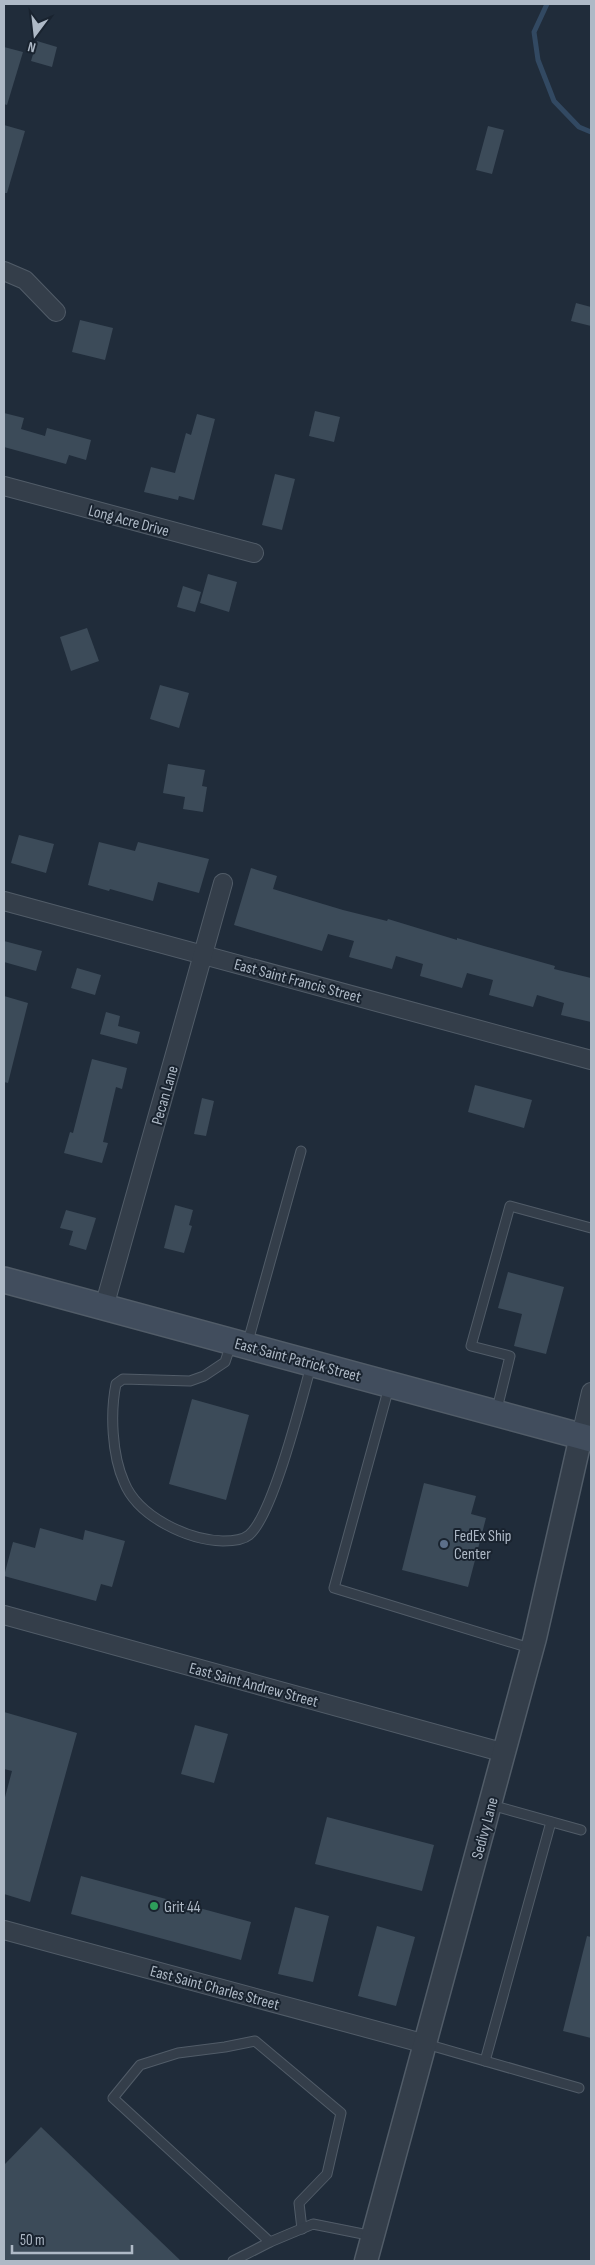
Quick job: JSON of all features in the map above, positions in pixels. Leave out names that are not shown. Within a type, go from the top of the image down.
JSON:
[{"type":"main road","name":"East Saint Patrick Street","points":[[4,1280],[586,1437]]},
{"type":"street","points":[[4,271],[25,280],[56,312]]},
{"type":"street","name":"Long Acre Drive","points":[[4,486],[254,553]]},
{"type":"street","name":"Pecan Lane","points":[[104,1307],[223,883]]},
{"type":"street","name":"East Saint Francis Street","points":[[4,901],[591,1060]]},
{"type":"street","name":"Sedivy Lane","points":[[366,2261],[532,1649],[586,1437],[591,1392]]},
{"type":"street","name":"East Saint Andrew Street","points":[[4,1615],[505,1753]]},
{"type":"street","name":"East Saint Charles Street","points":[[4,1930],[426,2044]]},
{"type":"lane","points":[[301,1151],[240,1343],[225,1362],[204,1376],[190,1381],[123,1379],[116,1384],[114,1394],[114,1441],[124,1482],[135,1499],[157,1519],[184,1533],[206,1540],[232,1541],[247,1537],[258,1525],[269,1503],[312,1363]]},
{"type":"lane","points":[[496,1413],[510,1356],[471,1346],[510,1206],[591,1228]]},
{"type":"lane","points":[[390,1384],[334,1588],[532,1649]]},
{"type":"lane","points":[[491,1804],[581,1830]]},
{"type":"lane","points":[[485,2061],[551,1822]]},
{"type":"lane","points":[[270,2242],[113,2098],[140,2065],[178,2053],[256,2041],[341,2113],[326,2174],[299,2202],[302,2229]]},
{"type":"lane","points":[[426,2044],[579,2088]]},
{"type":"lane","points":[[233,2261],[270,2242],[313,2224],[373,2236]]},
{"type":"building","points":[[37,41],[57,47],[52,67],[31,61]]},
{"type":"building","points":[[4,47],[23,52],[7,105],[4,104]]},
{"type":"building","points":[[4,125],[25,131],[7,193],[4,193]]},
{"type":"building","points":[[488,126],[504,130],[492,174],[476,170]]},
{"type":"building","points":[[576,303],[591,307],[591,326],[571,321]]},
{"type":"building","points":[[80,320],[113,328],[105,360],[72,352]]},
{"type":"building","points":[[315,411],[340,417],[334,442],[309,436]]},
{"type":"building","points":[[4,413],[24,418],[21,429],[45,436],[47,428],[91,440],[86,460],[69,455],[66,464],[4,447]]},
{"type":"building","points":[[197,414],[215,419],[194,500],[179,496],[178,500],[144,492],[151,467],[175,473],[186,433],[191,435]]},
{"type":"building","points":[[275,474],[295,479],[282,530],[262,525]]},
{"type":"building","points":[[208,574],[237,582],[229,612],[200,603]]},
{"type":"building","points":[[183,586],[201,592],[195,612],[177,607]]},
{"type":"building","points":[[87,628],[99,661],[71,671],[60,637]]},
{"type":"building","points":[[160,685],[189,693],[179,728],[150,719]]},
{"type":"building","points":[[168,764],[205,770],[202,786],[207,787],[203,812],[183,809],[185,797],[163,793]]},
{"type":"building","points":[[19,835],[54,844],[46,873],[11,863]]},
{"type":"building","points":[[99,842],[135,851],[138,842],[209,859],[199,893],[158,882],[153,901],[88,885]]},
{"type":"building","points":[[251,868],[277,876],[273,889],[343,910],[387,921],[388,919],[457,940],[457,938],[555,966],[554,969],[591,978],[591,1022],[561,1015],[564,1003],[537,995],[533,1007],[489,995],[493,980],[467,973],[462,988],[420,976],[423,964],[396,956],[392,969],[349,957],[354,941],[328,934],[322,951],[234,925]]},
{"type":"building","points":[[4,941],[42,951],[36,971],[4,962]]},
{"type":"building","points":[[77,968],[101,975],[95,995],[71,988]]},
{"type":"building","points":[[4,996],[28,1003],[8,1083],[4,1082]]},
{"type":"building","points":[[106,1012],[120,1016],[118,1026],[140,1032],[137,1044],[100,1034]]},
{"type":"building","points":[[92,1059],[127,1068],[122,1089],[116,1087],[103,1142],[108,1143],[102,1163],[64,1153],[70,1132],[73,1133]]},
{"type":"building","points":[[475,1085],[532,1100],[524,1128],[468,1112]]},
{"type":"building","points":[[202,1098],[214,1101],[206,1136],[194,1134]]},
{"type":"building","points":[[175,1205],[193,1210],[189,1225],[192,1226],[184,1253],[164,1248]]},
{"type":"building","points":[[66,1210],[96,1218],[86,1250],[69,1245],[73,1231],[60,1228]]},
{"type":"building","points":[[508,1272],[564,1287],[546,1354],[514,1346],[522,1314],[498,1308]]},
{"type":"building","points":[[192,1399],[249,1415],[226,1500],[169,1484]]},
{"type":"building","name":"FedEx Ship Center","points":[[424,1483],[476,1496],[471,1514],[486,1518],[468,1587],[402,1570]]},
{"type":"building","points":[[40,1528],[83,1540],[85,1530],[125,1541],[112,1587],[101,1584],[96,1601],[4,1576],[13,1542],[35,1548]]},
{"type":"building","points":[[4,1712],[77,1733],[30,1902],[4,1894],[4,1801],[12,1771],[4,1769]]},
{"type":"building","points":[[195,1725],[228,1734],[214,1783],[181,1774]]},
{"type":"building","points":[[327,1817],[434,1845],[422,1891],[315,1864]]},
{"type":"building","points":[[81,1876],[251,1922],[241,1960],[71,1914]]},
{"type":"building","points":[[295,1907],[329,1916],[313,1982],[278,1974]]},
{"type":"building","points":[[377,1926],[415,1937],[396,2006],[358,1996]]},
{"type":"building","points":[[587,1936],[591,1937],[591,2038],[563,2031]]},
{"type":"building","points":[[41,2127],[181,2261],[4,2261],[4,2165]]},
{"type":"waterway","points":[[547,4],[534,32],[538,60],[554,101],[579,127],[591,132]]},
{"type":"place","name":"FedEx Ship Center","points":[[444,1544]]},
{"type":"place","name":"Grit 44","points":[[154,1906]]}]
